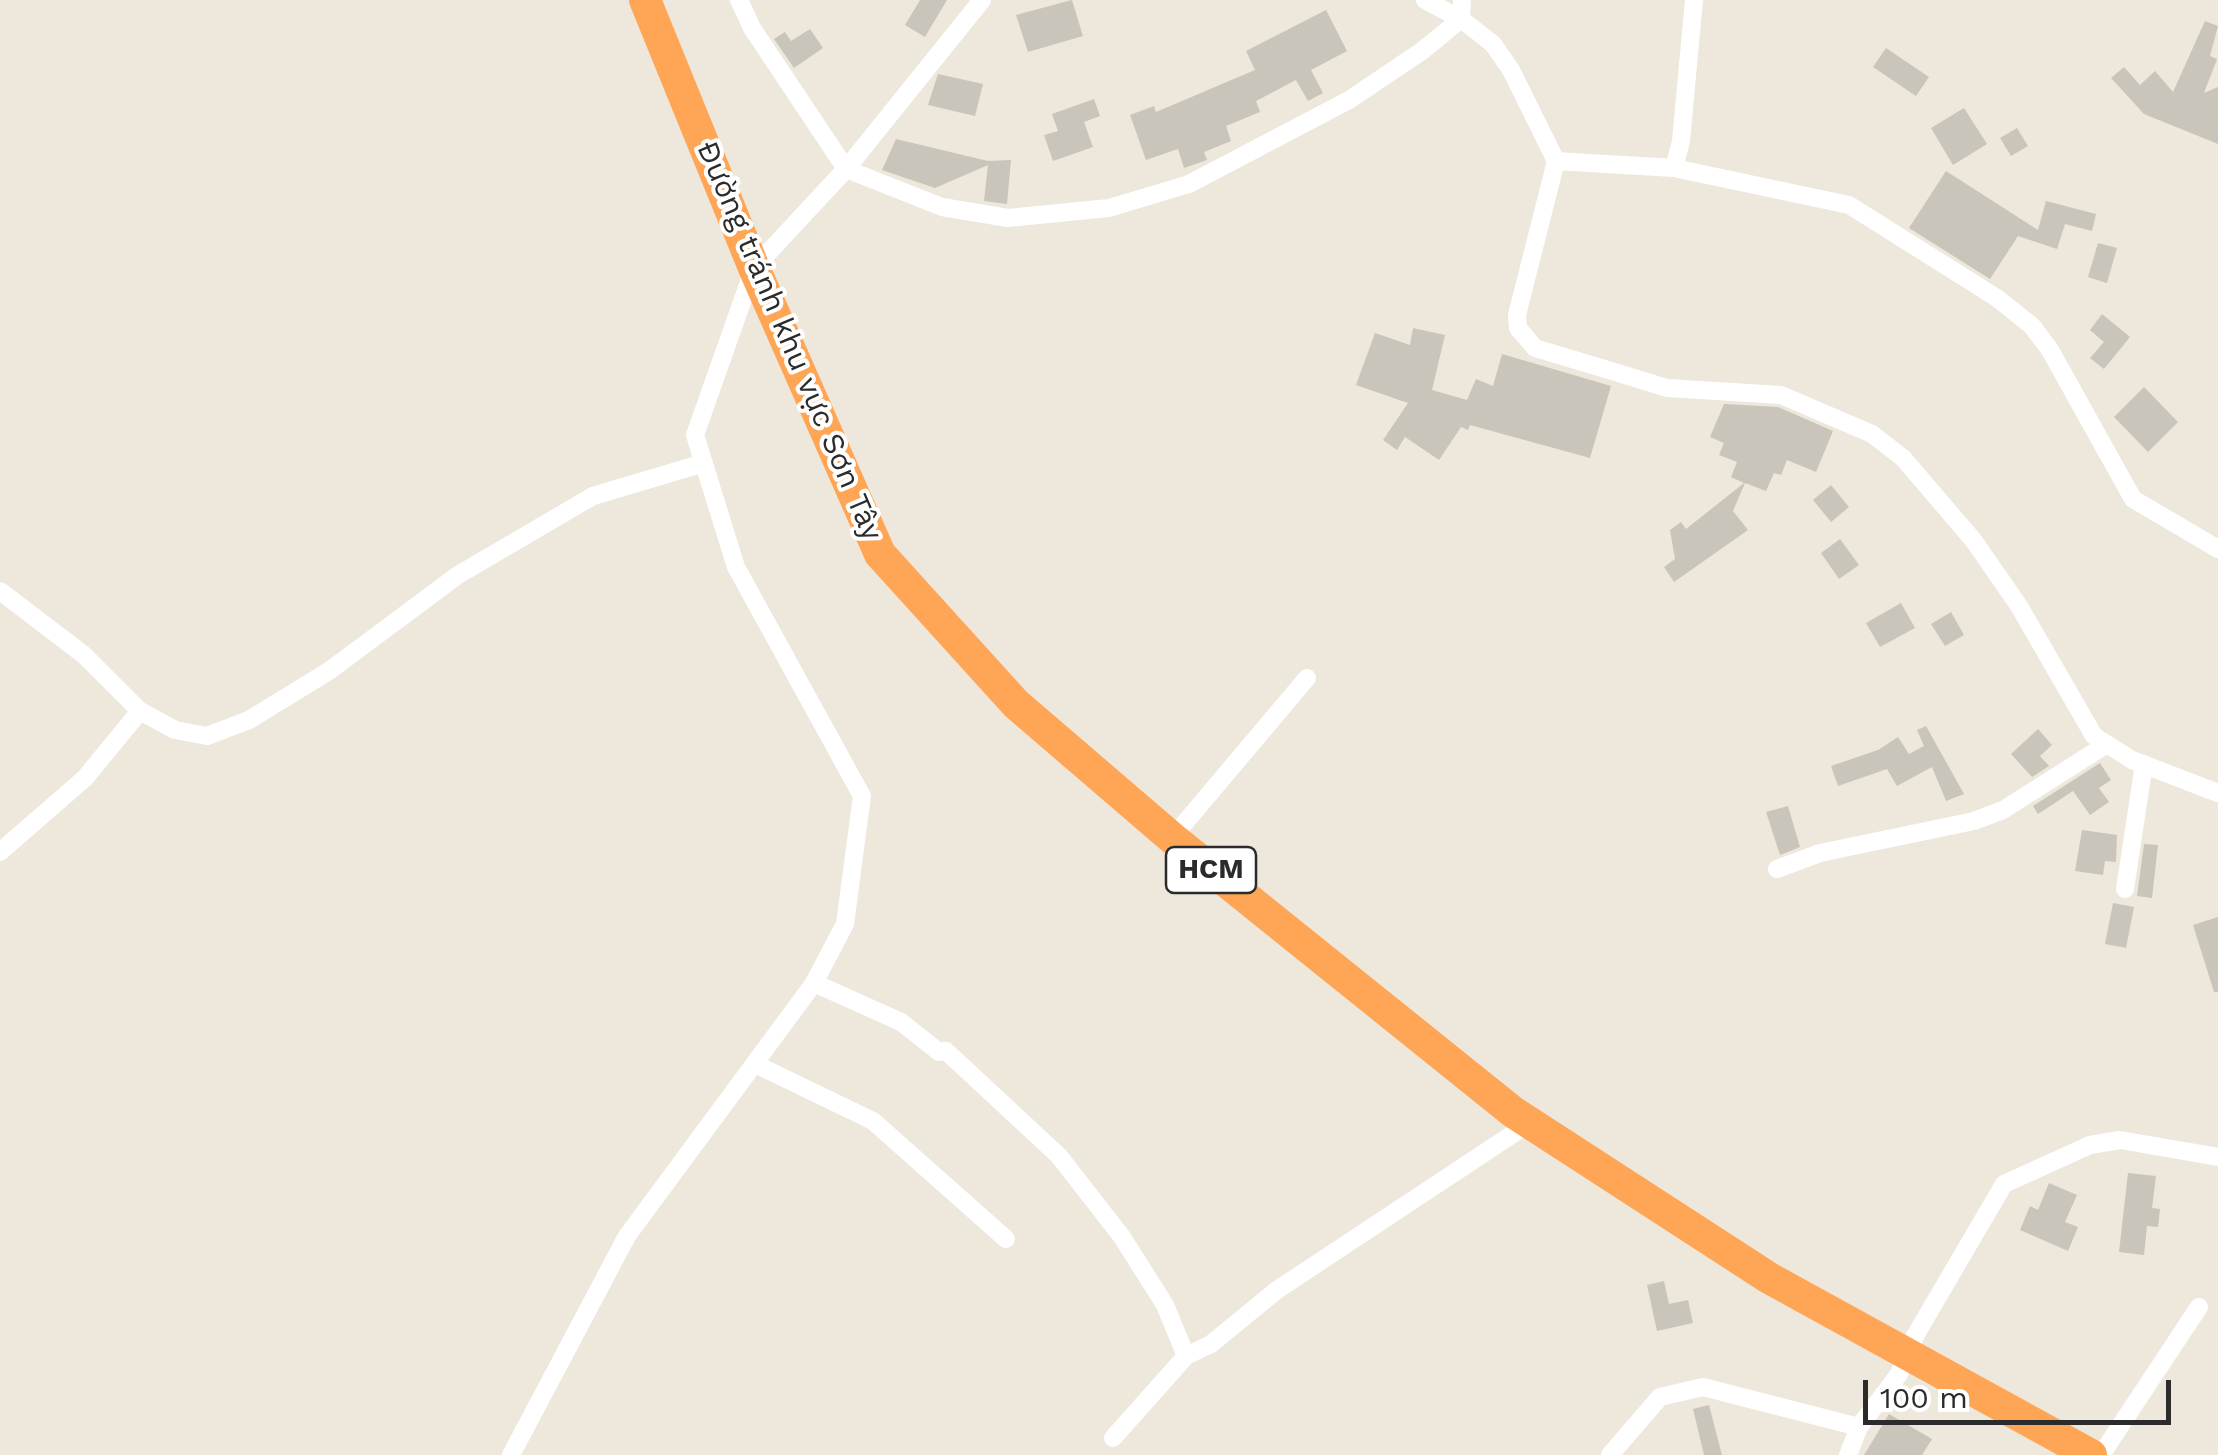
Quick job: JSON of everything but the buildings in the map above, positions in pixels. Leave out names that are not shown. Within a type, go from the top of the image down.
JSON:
[{"type":"highway","name":"Đường tránh khu vực Sơn Tây","points":[[645,0],[754,268],[880,554],[1016,704],[1172,838],[1531,1122],[1768,1278],[2091,1455]]},
{"type":"street","points":[[738,0],[752,28],[846,169],[942,207],[1008,218],[1110,208],[1190,184],[1350,100],[1461,9]]},
{"type":"street","points":[[511,1455],[627,1236],[814,984],[845,924],[862,796],[736,567],[695,435],[754,268],[846,169],[982,0]]},
{"type":"street","points":[[1425,0],[1461,9],[1493,44],[1511,70],[1556,161],[1517,315],[1525,338],[1536,348],[1667,388],[1781,395],[1872,434],[1902,458],[1974,541],[2104,746],[2218,794]]},
{"type":"street","points":[[1674,168],[1681,141],[1694,0]]},
{"type":"street","points":[[1556,161],[1674,168],[1850,205],[1997,298],[2032,326],[2050,350],[2133,499],[2218,549]]},
{"type":"street","points":[[0,591],[84,655],[140,710],[175,730],[207,736],[248,720],[329,671],[458,576],[593,496],[704,463]]},
{"type":"street","points":[[1172,838],[1307,678]]},
{"type":"street","points":[[0,852],[86,778],[140,710]]},
{"type":"street","points":[[1777,869],[1820,853],[1974,821],[2018,801],[2104,746]]},
{"type":"street","points":[[2125,890],[2144,764]]},
{"type":"street","points":[[814,984],[901,1022],[939,1052],[946,1051],[1049,1146],[1112,1222],[1164,1306],[1186,1356]]},
{"type":"street","points":[[754,1064],[873,1121],[1006,1239]]},
{"type":"street","points":[[1113,1438],[1186,1356],[1211,1344],[1278,1290],[1531,1122]]},
{"type":"street","points":[[1848,1455],[1860,1427],[1899,1374],[2004,1184],[2090,1145],[2120,1140],[2218,1157]]},
{"type":"street","points":[[2101,1455],[2198,1308]]},
{"type":"street","points":[[1610,1455],[1660,1397],[1704,1387],[1860,1427]]}]
